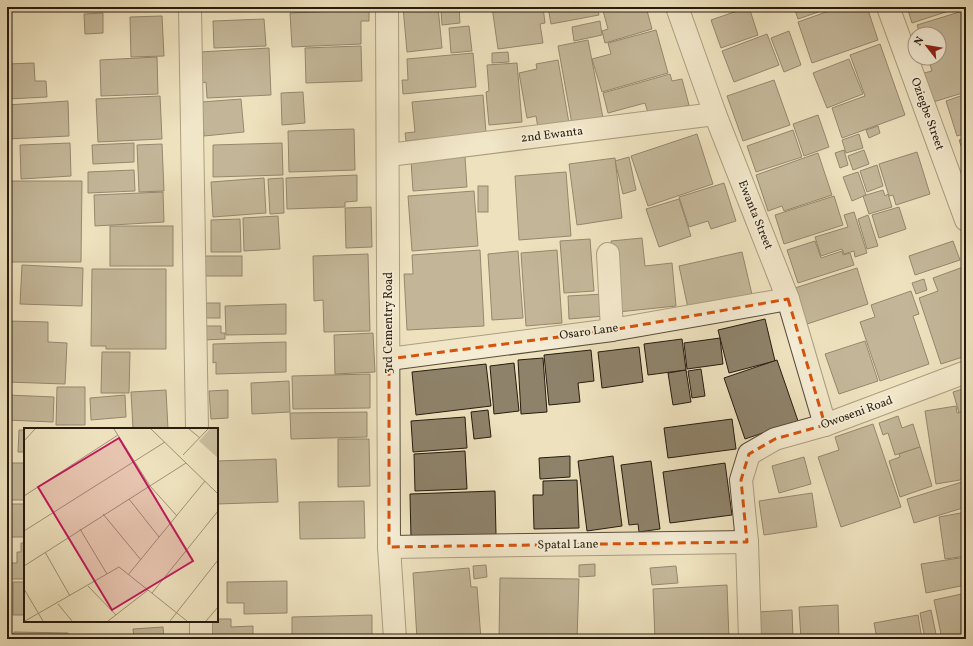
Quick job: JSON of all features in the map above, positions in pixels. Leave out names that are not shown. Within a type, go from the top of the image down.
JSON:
[{"type":"street","points":[[190,7],[197,428]]},
{"type":"street","name":"3rd Cementry Road","points":[[387,7],[389,154],[389,547],[394,639]]},
{"type":"street","name":"Ewanta Street","points":[[677,7],[715,114],[788,299],[825,425]]},
{"type":"street","name":"Oziegbe Street","points":[[888,7],[966,220]]},
{"type":"street","name":"2nd Ewanta","points":[[389,154],[715,114]]},
{"type":"street","points":[[608,254],[612,330]]},
{"type":"street","name":"Osaro Lane","points":[[389,359],[612,330],[788,299]]},
{"type":"street","name":"Owoseni Road","points":[[747,542],[741,480],[749,454],[776,439],[825,425],[966,372]]},
{"type":"street","points":[[747,542],[750,639]]},
{"type":"street","name":"Spatal Lane","points":[[389,547],[747,542]]},
{"type":"street","points":[[201,622],[201,639]]},
{"type":"highlighted area","points":[[788,299],[825,425],[775,439],[749,454],[741,480],[747,542],[389,547],[389,359],[612,330]]},
{"type":"building","points":[[369,7],[369,21],[361,21],[361,44],[292,47],[290,13],[340,11],[340,8]]},
{"type":"building","points":[[403,7],[438,7],[442,48],[407,52]]},
{"type":"building","points":[[439,7],[459,7],[460,23],[442,25],[441,10],[439,10]]},
{"type":"building","points":[[492,7],[543,7],[545,23],[540,24],[543,43],[498,49]]},
{"type":"building","points":[[548,7],[597,7],[599,15],[551,24]]},
{"type":"building","points":[[602,7],[646,7],[652,29],[605,43],[602,31],[608,29]]},
{"type":"building","points":[[749,7],[758,35],[721,48],[711,20]]},
{"type":"building","points":[[794,7],[833,7],[798,19]]},
{"type":"building","points":[[840,7],[867,7],[878,40],[812,63],[798,22]]},
{"type":"building","points":[[907,7],[961,7],[912,23]]},
{"type":"building","points":[[966,10],[966,92],[933,102],[924,73],[932,71],[930,66],[947,66],[947,26],[917,25]]},
{"type":"building","points":[[7,13],[9,13],[11,55],[7,55]]},
{"type":"building","points":[[103,13],[103,33],[85,34],[84,14]]},
{"type":"building","points":[[162,16],[164,56],[131,57],[130,17]]},
{"type":"building","points":[[264,19],[266,46],[214,48],[213,21]]},
{"type":"building","points":[[600,21],[602,35],[574,41],[572,27]]},
{"type":"building","points":[[469,26],[472,51],[451,53],[449,28]]},
{"type":"building","points":[[656,30],[668,73],[602,92],[592,59],[611,54],[608,43]]},
{"type":"building","points":[[789,31],[801,65],[784,72],[771,38]]},
{"type":"building","points":[[767,34],[779,65],[734,82],[722,51]]},
{"type":"building","points":[[588,40],[603,118],[572,124],[558,46]]},
{"type":"building","points":[[880,44],[905,115],[842,138],[832,108],[865,96],[850,55]]},
{"type":"building","points":[[361,46],[362,81],[306,83],[305,48]]},
{"type":"building","points":[[269,48],[271,95],[207,98],[206,82],[202,83],[200,52]]},
{"type":"building","points":[[508,52],[509,62],[492,63],[492,53]]},
{"type":"building","points":[[473,53],[476,87],[403,94],[402,80],[408,80],[407,59]]},
{"type":"building","points":[[157,57],[158,94],[101,96],[100,60]]},
{"type":"building","points":[[849,59],[863,94],[827,108],[813,73]]},
{"type":"building","points":[[558,60],[569,123],[538,128],[536,116],[527,118],[519,73],[537,69],[536,64]]},
{"type":"building","points":[[34,63],[35,81],[46,81],[47,97],[7,99],[7,64]]},
{"type":"building","points":[[517,63],[522,122],[489,125],[486,92],[489,91],[487,65]]},
{"type":"building","points":[[670,74],[672,81],[682,79],[689,105],[649,116],[645,103],[608,113],[603,93]]},
{"type":"building","points":[[774,80],[790,125],[743,141],[727,96]]},
{"type":"building","points":[[303,92],[305,123],[282,125],[281,93]]},
{"type":"building","points":[[966,94],[966,133],[957,136],[946,101]]},
{"type":"building","points":[[483,95],[486,133],[406,141],[405,133],[415,132],[412,102]]},
{"type":"building","points":[[160,96],[162,139],[98,142],[96,99]]},
{"type":"building","points":[[241,99],[244,132],[204,136],[202,102]]},
{"type":"building","points":[[68,101],[69,136],[7,139],[7,105]]},
{"type":"building","points":[[818,115],[829,147],[804,156],[793,124]]},
{"type":"building","points":[[878,126],[880,133],[869,138],[866,130]]},
{"type":"building","points":[[354,129],[355,170],[289,172],[288,131]]},
{"type":"building","points":[[793,130],[802,157],[756,172],[747,146]]},
{"type":"building","points":[[697,134],[713,184],[648,206],[631,156]]},
{"type":"building","points":[[859,134],[863,148],[846,153],[842,140]]},
{"type":"building","points":[[966,138],[966,160],[959,140]]},
{"type":"building","points":[[70,143],[71,176],[21,179],[20,145]]},
{"type":"building","points":[[134,143],[134,162],[93,164],[92,145]]},
{"type":"building","points":[[282,143],[283,175],[213,177],[213,145]]},
{"type":"building","points":[[162,144],[164,191],[139,192],[137,145]]},
{"type":"building","points":[[844,150],[848,165],[840,168],[835,153]]},
{"type":"building","points":[[864,150],[869,164],[853,170],[848,156]]},
{"type":"building","points":[[917,152],[930,194],[896,205],[893,195],[889,196],[879,164]]},
{"type":"building","points":[[818,153],[832,195],[784,211],[782,206],[768,211],[756,175]]},
{"type":"building","points":[[465,157],[467,187],[413,191],[411,161]]},
{"type":"building","points":[[629,157],[636,190],[623,194],[615,161]]},
{"type":"building","points":[[615,158],[622,218],[577,225],[569,164]]},
{"type":"building","points":[[877,165],[883,186],[867,192],[860,171]]},
{"type":"building","points":[[134,170],[135,191],[88,193],[88,172]]},
{"type":"building","points":[[566,172],[571,236],[519,240],[515,176]]},
{"type":"building","points":[[858,172],[866,195],[852,201],[843,177]]},
{"type":"building","points":[[357,175],[357,201],[345,202],[345,207],[287,209],[286,178]]},
{"type":"building","points":[[264,178],[266,213],[213,217],[211,182]]},
{"type":"building","points":[[283,178],[284,213],[270,214],[268,179]]},
{"type":"building","points":[[9,181],[82,181],[81,262],[8,262]]},
{"type":"building","points":[[724,183],[736,221],[711,229],[708,221],[689,227],[679,197]]},
{"type":"building","points":[[478,186],[488,186],[488,212],[478,212]]},
{"type":"building","points":[[883,190],[885,196],[888,194],[892,207],[869,214],[863,196]]},
{"type":"building","points":[[474,191],[478,246],[412,251],[408,196]]},
{"type":"building","points":[[163,192],[164,222],[95,226],[94,195]]},
{"type":"building","points":[[834,196],[843,225],[784,244],[775,215]]},
{"type":"building","points":[[679,199],[691,236],[659,247],[646,209]]},
{"type":"building","points":[[371,207],[372,247],[346,248],[345,208]]},
{"type":"building","points":[[899,207],[906,229],[879,238],[872,215]]},
{"type":"building","points":[[854,212],[867,253],[855,257],[854,251],[844,254],[842,249],[821,256],[815,237],[848,227],[844,215]]},
{"type":"building","points":[[868,215],[878,246],[867,249],[858,219]]},
{"type":"building","points":[[278,216],[280,249],[244,251],[243,218]]},
{"type":"building","points":[[240,219],[241,252],[211,252],[211,220]]},
{"type":"building","points":[[110,226],[173,226],[173,266],[110,266]]},
{"type":"building","points":[[642,238],[645,266],[672,263],[676,306],[618,312],[611,241]]},
{"type":"building","points":[[590,239],[594,291],[564,293],[560,241]]},
{"type":"building","points":[[815,241],[821,258],[842,251],[843,255],[850,253],[854,265],[798,283],[787,250]]},
{"type":"building","points":[[953,241],[960,260],[915,275],[909,256]]},
{"type":"building","points":[[480,250],[484,326],[407,330],[404,274],[413,274],[412,255]]},
{"type":"building","points":[[557,250],[562,323],[526,326],[521,253]]},
{"type":"building","points":[[518,251],[523,318],[492,320],[488,254]]},
{"type":"building","points":[[742,252],[754,303],[733,308],[731,298],[688,308],[679,266]]},
{"type":"building","points":[[368,254],[370,331],[324,332],[323,300],[314,301],[313,256]]},
{"type":"building","points":[[205,256],[242,256],[242,276],[205,276]]},
{"type":"building","points":[[22,265],[83,268],[82,306],[20,304]]},
{"type":"building","points":[[966,266],[966,356],[941,364],[919,298],[938,291],[933,278]]},
{"type":"building","points":[[857,268],[868,304],[807,324],[795,288]]},
{"type":"building","points":[[92,269],[166,269],[166,349],[106,349],[106,346],[91,346]]},
{"type":"building","points":[[924,279],[927,290],[916,294],[912,283]]},
{"type":"building","points":[[911,291],[919,314],[913,316],[929,364],[880,381],[860,322],[875,317],[871,305]]},
{"type":"building","points":[[604,294],[605,316],[569,319],[568,296]]},
{"type":"building","points":[[201,303],[220,303],[220,318],[201,318]]},
{"type":"building","points":[[286,304],[286,334],[226,335],[225,306]]},
{"type":"building","points":[[765,319],[775,361],[729,373],[718,330]]},
{"type":"building","points":[[7,321],[48,322],[48,342],[67,343],[65,384],[7,382]]},
{"type":"building","points":[[202,326],[221,326],[221,333],[225,333],[225,339],[202,340]]},
{"type":"building","points":[[373,333],[375,372],[335,374],[334,335]]},
{"type":"building","points":[[720,338],[723,364],[687,369],[684,343]]},
{"type":"building","points":[[682,339],[686,370],[648,375],[644,344]]},
{"type":"building","points":[[865,341],[878,381],[839,394],[825,354]]},
{"type":"building","points":[[286,342],[286,372],[216,374],[216,362],[213,363],[213,344]]},
{"type":"building","points":[[639,347],[643,382],[602,388],[598,352]]},
{"type":"building","points":[[591,350],[594,381],[578,383],[580,402],[549,405],[544,355]]},
{"type":"building","points":[[102,352],[130,352],[129,393],[101,393]]},
{"type":"building","points":[[543,358],[547,412],[521,414],[518,360]]},
{"type":"building","points":[[777,360],[798,421],[745,439],[724,378]]},
{"type":"building","points":[[514,363],[519,411],[494,414],[490,366]]},
{"type":"building","points":[[486,364],[491,406],[416,415],[412,372]]},
{"type":"building","points":[[701,369],[705,396],[692,398],[688,371]]},
{"type":"building","points":[[686,370],[691,402],[673,405],[668,373]]},
{"type":"building","points":[[370,374],[370,408],[293,409],[292,376]]},
{"type":"building","points":[[289,381],[290,412],[252,414],[251,383]]},
{"type":"building","points":[[57,387],[85,387],[85,425],[56,425]]},
{"type":"building","points":[[966,388],[966,410],[959,413],[953,392]]},
{"type":"building","points":[[166,390],[168,428],[133,428],[131,392]]},
{"type":"building","points":[[228,390],[228,418],[211,419],[209,391]]},
{"type":"building","points":[[7,395],[54,397],[53,422],[7,420]]},
{"type":"building","points":[[125,395],[126,417],[91,420],[90,398]]},
{"type":"building","points":[[956,406],[957,413],[964,412],[966,427],[966,450],[963,450],[966,479],[936,484],[925,411]]},
{"type":"building","points":[[488,410],[491,437],[474,439],[471,412]]},
{"type":"building","points":[[367,412],[367,437],[291,439],[290,413]]},
{"type":"building","points":[[898,416],[902,428],[913,424],[920,447],[895,455],[888,433],[883,435],[879,423]]},
{"type":"building","points":[[465,417],[467,448],[413,452],[411,421]]},
{"type":"building","points":[[732,419],[736,449],[668,458],[664,428]]},
{"type":"building","points":[[873,424],[901,507],[841,527],[818,457],[839,450],[835,437]]},
{"type":"building","points":[[19,430],[24,430],[24,452],[18,452]]},
{"type":"building","points":[[338,439],[369,439],[370,486],[338,487]]},
{"type":"building","points":[[920,447],[932,486],[900,497],[889,461],[900,457],[899,454]]},
{"type":"building","points":[[465,451],[467,489],[415,491],[414,454]]},
{"type":"building","points":[[570,456],[570,477],[540,479],[539,458]]},
{"type":"building","points":[[613,456],[622,526],[587,531],[578,461]]},
{"type":"building","points":[[804,457],[811,484],[779,493],[772,466]]},
{"type":"building","points":[[276,459],[278,502],[218,504],[218,461]]},
{"type":"building","points":[[651,461],[660,529],[639,532],[638,524],[629,525],[621,465]]},
{"type":"building","points":[[7,463],[24,463],[24,500],[7,500]]},
{"type":"building","points":[[725,463],[732,515],[670,523],[663,472]]},
{"type":"building","points":[[577,480],[579,528],[534,529],[533,495],[543,495],[543,481]]},
{"type":"building","points":[[962,482],[966,495],[966,507],[914,523],[907,499]]},
{"type":"building","points":[[495,491],[496,535],[411,538],[410,494]]},
{"type":"building","points":[[812,493],[817,527],[764,535],[759,501]]},
{"type":"building","points":[[364,501],[365,538],[300,539],[299,502]]},
{"type":"building","points":[[10,504],[24,504],[24,537],[9,537]]},
{"type":"building","points":[[966,512],[966,556],[945,559],[939,517]]},
{"type":"building","points":[[21,543],[24,543],[24,579],[9,579],[9,563],[17,563],[17,552],[21,552]]},
{"type":"building","points":[[966,557],[966,585],[926,593],[921,564]]},
{"type":"building","points":[[595,564],[595,576],[579,577],[579,565]]},
{"type":"building","points":[[486,565],[487,577],[474,579],[473,566]]},
{"type":"building","points":[[676,566],[678,583],[652,585],[650,568]]},
{"type":"building","points":[[469,568],[471,587],[477,587],[481,639],[417,639],[413,573]]},
{"type":"building","points":[[500,578],[579,579],[577,639],[499,639]]},
{"type":"building","points":[[287,581],[287,613],[244,614],[244,603],[227,603],[227,582]]},
{"type":"building","points":[[13,582],[24,582],[24,615],[13,615]]},
{"type":"building","points":[[727,585],[729,639],[655,639],[653,589]]},
{"type":"building","points":[[966,593],[966,635],[942,639],[934,600]]},
{"type":"building","points":[[838,605],[839,639],[801,639],[799,607]]},
{"type":"building","points":[[792,610],[793,639],[758,639],[757,612]]},
{"type":"building","points":[[931,610],[937,639],[925,639],[920,613]]},
{"type":"building","points":[[372,615],[372,639],[292,639],[292,617]]},
{"type":"building","points":[[918,615],[922,639],[877,639],[874,623]]},
{"type":"building","points":[[218,619],[231,619],[231,627],[253,626],[253,639],[207,639],[207,622],[218,622]]},
{"type":"building","points":[[163,627],[164,639],[134,639],[133,629]]},
{"type":"building","points":[[14,632],[68,633],[68,639],[13,639]]}]
